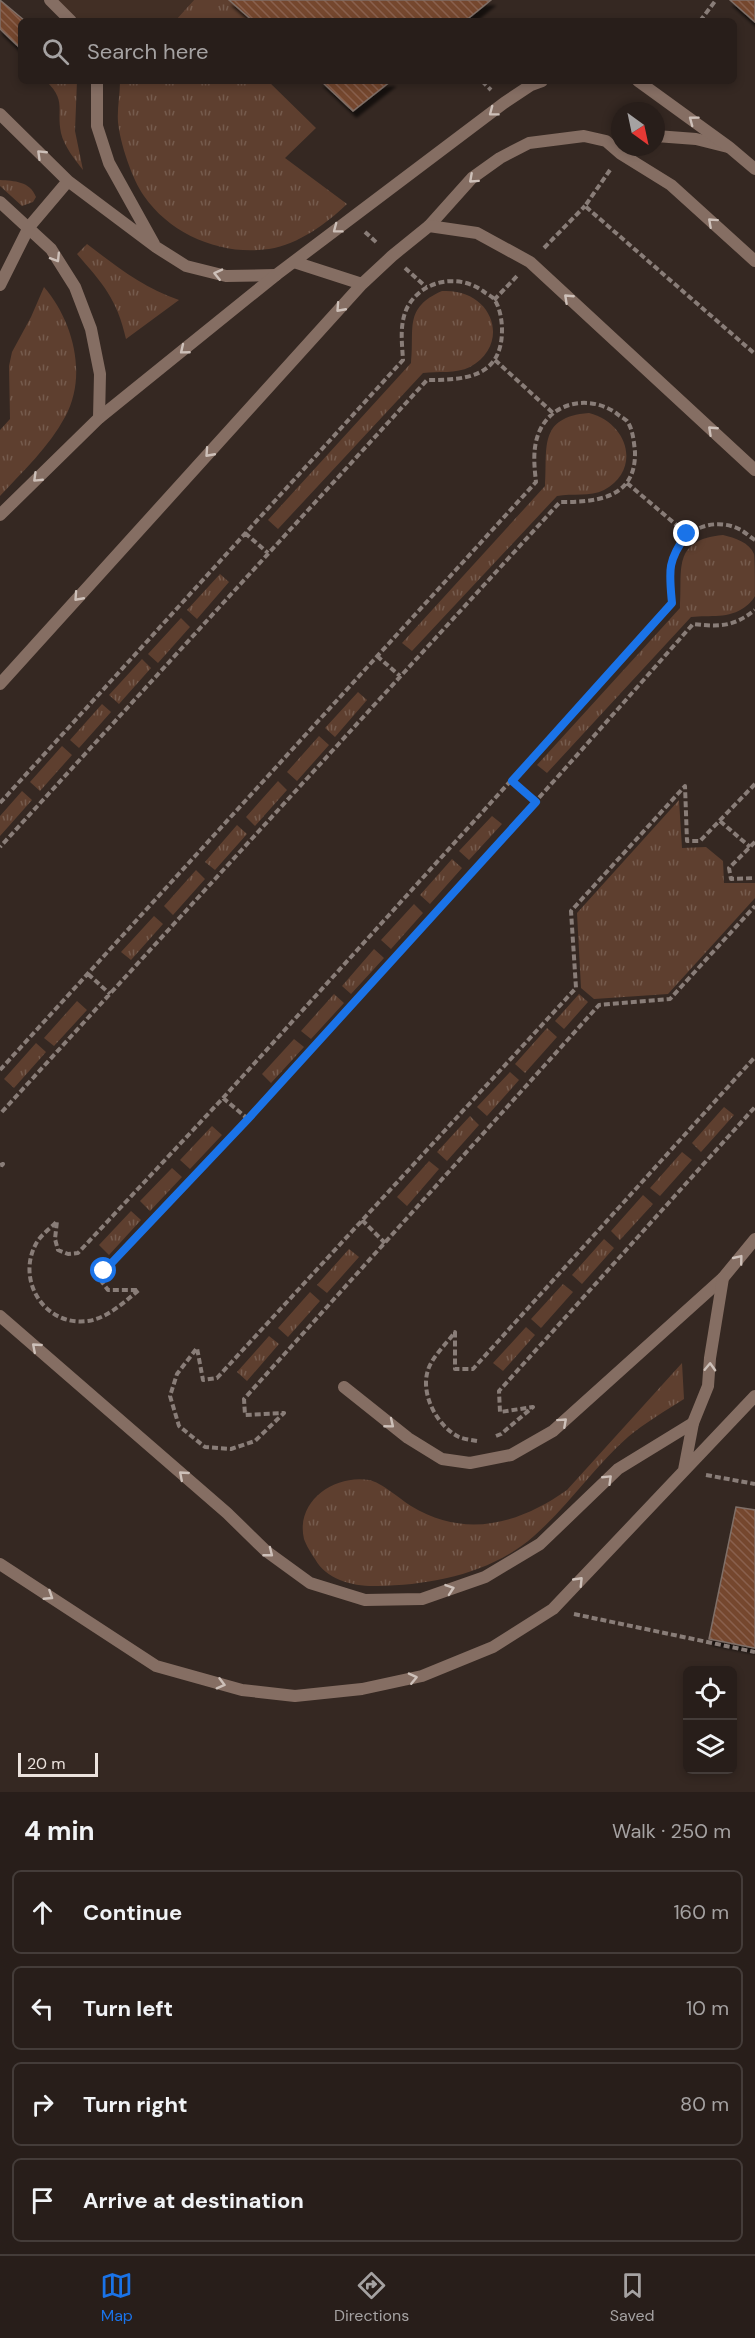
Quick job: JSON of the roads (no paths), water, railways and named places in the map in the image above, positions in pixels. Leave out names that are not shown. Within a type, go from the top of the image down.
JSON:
[{"type":"street","points":[[50,0],[68,18]]},
{"type":"street","points":[[97,84],[98,126],[109,163],[156,247]]},
{"type":"street","points":[[0,515],[99,418],[276,275],[504,103],[534,84]]},
{"type":"street","points":[[642,84],[729,147],[755,169]]},
{"type":"street","points":[[0,114],[68,181],[156,247],[186,266],[226,276],[276,275]]},
{"type":"street","points":[[0,684],[362,284],[429,226],[472,178],[500,158],[529,143],[584,136],[611,140]]},
{"type":"street","points":[[665,137],[696,139],[729,147]]},
{"type":"street","points":[[606,141],[621,154],[671,185],[755,261]]},
{"type":"street","points":[[0,285],[29,227],[68,181]]},
{"type":"street","points":[[0,202],[51,249],[75,287],[91,329],[99,374],[99,418]]},
{"type":"street","points":[[429,226],[477,233],[530,262],[755,470]]},
{"type":"street","points":[[294,262],[362,284]]},
{"type":"street","points":[[344,1387],[408,1438],[442,1459],[470,1463],[511,1455],[553,1431],[723,1278],[755,1239]]},
{"type":"street","points":[[684,1471],[693,1423],[708,1386],[710,1358],[723,1278]]},
{"type":"street","points":[[0,1316],[227,1513],[266,1551],[310,1583],[365,1600],[422,1599],[485,1577],[540,1544],[618,1469],[693,1423]]},
{"type":"street","points":[[0,1564],[156,1666],[242,1690],[295,1696],[362,1689],[422,1676],[493,1647],[553,1609],[755,1396]]}]
